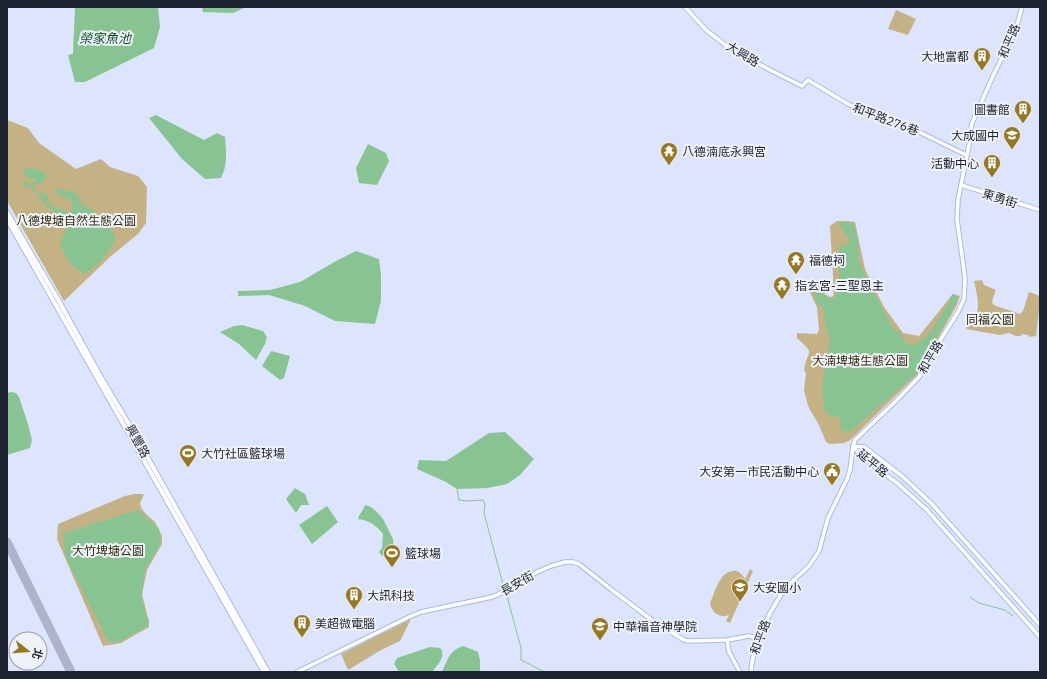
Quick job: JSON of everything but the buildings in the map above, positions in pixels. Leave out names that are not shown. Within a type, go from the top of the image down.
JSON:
[{"type":"main road","name":"興豐路","points":[[7,212],[60,303],[102,380],[130,426],[268,672]]},
{"type":"main road","name":"興豐路","points":[[7,219],[264,672]]},
{"type":"street","name":"大興路","points":[[685,7],[706,30],[728,47],[802,86],[808,80]]},
{"type":"street","name":"和平路","points":[[751,672],[758,638],[770,613],[785,588],[809,566],[819,551],[828,518],[850,470],[855,440],[919,377],[964,300],[965,278],[957,219],[958,200],[972,123],[1016,29],[1022,7]]},
{"type":"street","name":"和平路276巷","points":[[808,80],[848,104],[901,123],[966,155]]},
{"type":"street","name":"東勇街","points":[[961,185],[1040,210]]},
{"type":"street","name":"延平路","points":[[853,446],[864,447],[918,490],[1040,625]]},
{"type":"street","name":"延平路","points":[[853,446],[861,456],[897,483],[926,509],[1040,638]]},
{"type":"street","name":"長安街","points":[[297,672],[409,617],[422,612],[499,594],[537,572],[565,562],[580,564],[656,623],[684,640],[727,640],[749,636],[758,638]]},
{"type":"street","name":"和平路","points":[[727,640],[729,652],[740,672]]},
{"type":"green space","points":[[896,10],[916,19],[908,35],[888,29]]},
{"type":"green space","name":"八德埤塘自然生態公園","points":[[7,120],[28,128],[39,143],[76,169],[101,159],[110,167],[138,176],[147,187],[146,223],[138,234],[111,256],[64,301],[7,201]]},
{"type":"green space","name":"大湳埤塘生態公園","points":[[837,221],[855,222],[865,269],[884,307],[903,333],[919,336],[953,294],[960,296],[957,305],[917,375],[849,441],[830,444],[826,442],[807,402],[804,390],[806,373],[804,370],[809,350],[797,338],[797,333],[817,334],[819,330],[817,307],[811,295],[810,287],[816,280],[824,293],[831,297],[833,296],[830,226]]},
{"type":"green space","name":"同福公園","points":[[982,280],[984,285],[996,290],[992,303],[996,306],[1020,314],[1023,311],[1029,292],[1040,296],[1036,336],[1029,337],[1028,335],[1022,334],[1021,336],[1016,336],[1009,333],[1000,335],[966,329],[968,324],[976,315],[978,309],[974,281]]},
{"type":"green space","name":"大竹埤塘公園","points":[[144,494],[140,503],[141,508],[155,522],[162,536],[162,544],[147,570],[142,594],[149,627],[121,643],[103,646],[57,539],[58,524],[125,496]]},
{"type":"green space","points":[[750,569],[753,571],[730,623],[726,621],[729,615],[722,616],[716,614],[710,603],[718,584],[724,575],[728,572],[737,571],[745,579]]},
{"type":"green space","points":[[411,619],[400,641],[381,650],[348,670],[341,654]]},
{"type":"water","name":"榮家魚池","points":[[75,7],[158,7],[160,27],[154,48],[85,82],[75,82],[68,55],[73,54]]},
{"type":"water","points":[[202,7],[246,7],[233,13],[203,12]]},
{"type":"water","points":[[156,115],[204,140],[217,133],[225,137],[226,163],[221,178],[205,179],[182,159],[149,118]]},
{"type":"water","points":[[368,144],[386,153],[389,161],[377,185],[359,183],[356,168]]},
{"type":"water","points":[[32,168],[43,172],[46,176],[44,181],[34,185],[36,191],[35,193],[30,187],[22,185],[21,182],[24,181],[27,184],[36,182],[37,180],[34,178],[29,178],[23,174],[23,170]]},
{"type":"water","points":[[57,188],[67,192],[69,190],[77,193],[76,197],[82,199],[81,204],[93,210],[97,217],[110,227],[114,235],[115,240],[112,246],[101,261],[83,274],[69,262],[60,242],[67,228],[68,218],[52,211],[42,202],[41,197],[35,195],[42,192],[49,197],[47,203],[53,204],[55,208],[62,209],[66,213],[70,212],[73,207],[72,201],[55,192]]},
{"type":"water","name":"大湳埤塘生態公園","points":[[838,222],[854,223],[858,240],[859,263],[893,329],[899,332],[906,343],[913,345],[927,337],[950,301],[950,297],[953,294],[958,297],[953,309],[916,374],[851,431],[847,432],[841,430],[839,417],[828,415],[824,409],[822,387],[830,339],[826,327],[823,307],[816,303],[813,290],[817,288],[828,298],[835,298],[839,281],[839,249],[840,246],[846,245],[850,242]]},
{"type":"water","points":[[356,251],[379,259],[381,274],[381,301],[375,324],[335,321],[305,306],[269,295],[238,296],[238,291],[270,290],[300,282]]},
{"type":"water","points":[[242,325],[263,331],[267,337],[265,344],[256,360],[239,344],[220,332],[234,326]]},
{"type":"water","points":[[271,351],[290,356],[284,378],[280,380],[262,366]]},
{"type":"water","points":[[7,393],[16,393],[19,397],[32,440],[30,448],[7,455]]},
{"type":"water","points":[[505,432],[534,459],[520,475],[507,484],[488,488],[457,489],[446,482],[417,469],[419,460],[446,461],[489,433]]},
{"type":"water","points":[[295,488],[305,494],[309,505],[301,505],[296,513],[286,499]]},
{"type":"water","points":[[365,505],[371,507],[383,519],[393,539],[394,551],[389,554],[382,556],[379,552],[382,548],[383,534],[375,525],[358,519]]},
{"type":"water","points":[[327,506],[338,522],[312,544],[299,525]]},
{"type":"water","name":"大竹埤塘公園","points":[[138,510],[159,529],[161,537],[159,548],[145,569],[142,598],[145,612],[149,621],[148,626],[121,641],[111,642],[107,639],[70,566],[65,554],[63,533]]},
{"type":"water","points":[[463,646],[478,652],[480,672],[442,672],[452,653],[458,648]]},
{"type":"water","points":[[430,647],[440,648],[442,650],[441,659],[433,671],[434,672],[399,672],[394,664],[397,658]]},
{"type":"waterway","points":[[457,489],[459,500],[483,500],[485,504],[484,513],[504,588]]},
{"type":"waterway","points":[[507,596],[521,648],[521,660],[545,672]]},
{"type":"waterway","points":[[970,597],[979,603],[1005,610],[1013,616]]},
{"type":"taxiway","points":[[7,542],[71,672]]},
{"type":"place","name":"大地富都","points":[[982,71]]},
{"type":"place","name":"圖書館","points":[[1023,124]]},
{"type":"place","name":"大成國中","points":[[1012,150]]},
{"type":"place","name":"八德湳底永興宮","points":[[669,166]]},
{"type":"place","name":"活動中心","points":[[992,178]]},
{"type":"place","name":"福德祠","points":[[796,275]]},
{"type":"place","name":"指玄宮-三聖恩主","points":[[782,300]]},
{"type":"place","name":"大竹社區籃球場","points":[[188,468]]},
{"type":"place","name":"大安第一市民活動中心","points":[[832,486]]},
{"type":"place","name":"籃球場","points":[[392,568]]},
{"type":"place","name":"大安國小","points":[[740,602]]},
{"type":"place","name":"大訊科技","points":[[354,610]]},
{"type":"place","name":"美超微電腦","points":[[302,638]]},
{"type":"place","name":"中華福音神學院","points":[[600,641]]}]
